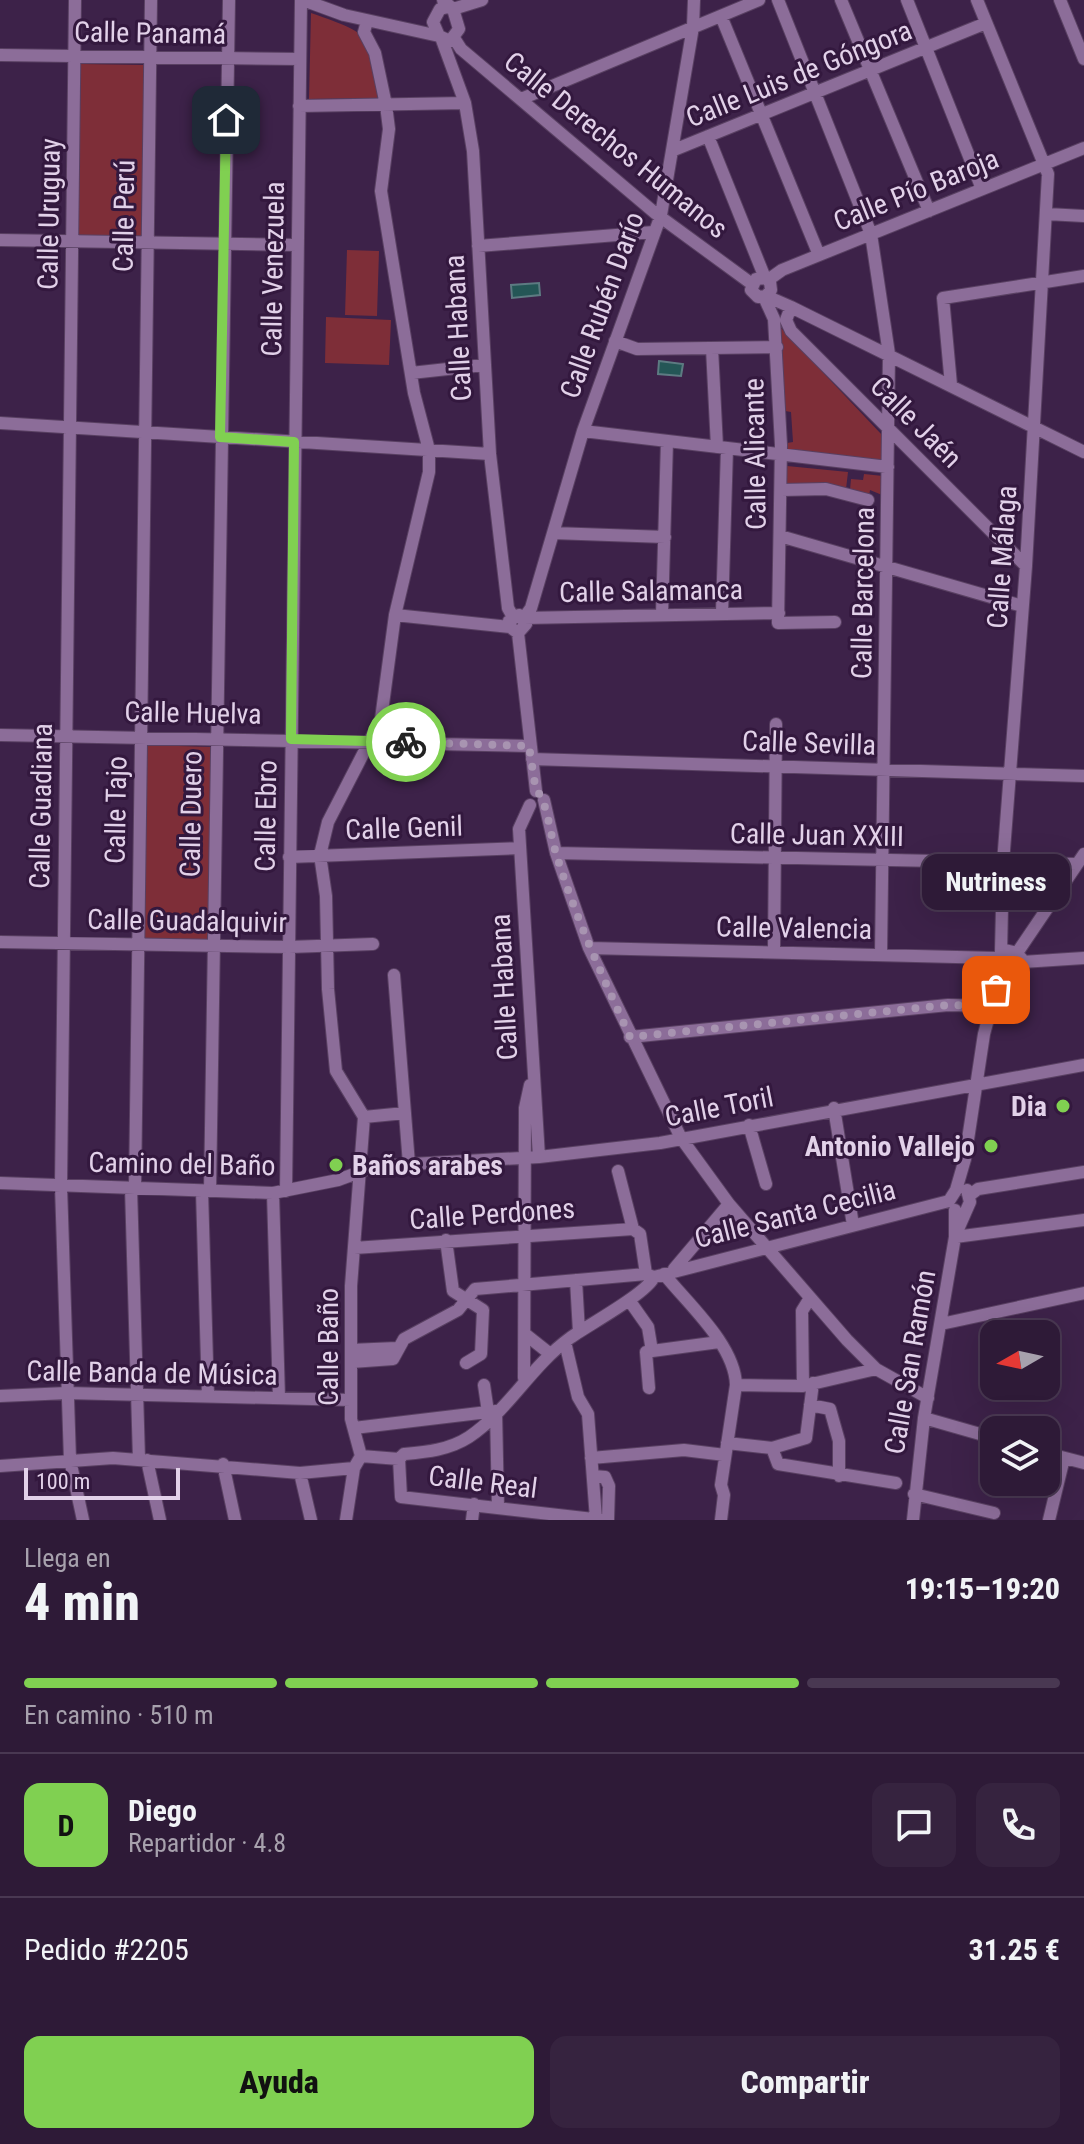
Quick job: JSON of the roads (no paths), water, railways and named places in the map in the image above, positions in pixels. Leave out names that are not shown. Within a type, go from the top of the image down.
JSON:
[{"type":"street","name":"Calle Uruguay","points":[[70,428],[75,0]]},
{"type":"street","name":"Calle Perú","points":[[145,433],[151,0]]},
{"type":"street","name":"Calle Duero","points":[[208,1396],[206,1191],[214,946],[222,244],[229,0]]},
{"type":"street","points":[[302,0],[367,21],[445,38],[459,29],[448,6]]},
{"type":"street","name":"Calle Venezuela","points":[[294,442],[302,0]]},
{"type":"street","points":[[431,0],[434,18],[445,38]]},
{"type":"street","points":[[417,30],[448,6],[482,0]]},
{"type":"street","name":"Calle Rubén Darío","points":[[516,624],[531,608],[583,431],[661,215],[693,27],[694,0]]},
{"type":"street","points":[[521,99],[759,0]]},
{"type":"street","name":"Calle Barcelona","points":[[778,0],[871,234],[889,354],[881,955]]},
{"type":"street","points":[[841,0],[929,211]]},
{"type":"street","points":[[907,0],[982,189]]},
{"type":"street","points":[[978,3],[994,0]]},
{"type":"street","points":[[1064,1],[1084,59]]},
{"type":"street","name":"Calle Málaga","points":[[978,3],[1048,174],[1026,566],[1003,863],[1001,964]]},
{"type":"street","points":[[721,16],[819,255]]},
{"type":"street","points":[[367,21],[364,32],[375,53],[386,105],[389,129],[381,191],[411,373],[429,450],[427,486],[395,615],[381,719],[328,822],[320,855],[326,896],[326,947],[336,1071],[364,1117],[405,1113]]},
{"type":"street","name":"Calle Luis de Góngora","points":[[674,150],[986,23]]},
{"type":"street","name":"Calle Derechos Humanos","points":[[445,38],[661,215],[752,284]]},
{"type":"street","name":"Calle Habana","points":[[445,38],[465,103],[473,151],[490,454],[508,608],[516,624],[530,753],[556,853],[589,948],[681,1138],[729,1204],[876,1369],[928,1398]]},
{"type":"street","name":"Calle Panamá","points":[[0,55],[300,59]]},
{"type":"street","points":[[299,106],[465,103]]},
{"type":"street","name":"Calle Alicante","points":[[708,136],[767,288],[774,319],[781,455],[779,613]]},
{"type":"street","name":"Calle Pío Baroja","points":[[752,284],[759,278],[767,288],[819,255],[1084,148]]},
{"type":"street","points":[[1047,214],[1084,216]]},
{"type":"street","points":[[478,246],[654,232]]},
{"type":"street","points":[[0,240],[297,245]]},
{"type":"street","points":[[951,385],[943,298],[1084,276]]},
{"type":"street","points":[[767,288],[791,307],[1084,452]]},
{"type":"street","name":"Calle Jaén","points":[[791,307],[786,320],[791,331],[1026,566]]},
{"type":"street","points":[[615,341],[637,349],[777,347]]},
{"type":"street","points":[[712,348],[722,448],[722,613]]},
{"type":"street","points":[[411,373],[484,365]]},
{"type":"street","points":[[0,423],[490,454]]},
{"type":"street","name":"Calle Guadiana","points":[[70,428],[61,1186],[70,1460],[83,1520]]},
{"type":"street","points":[[583,431],[888,467]]},
{"type":"street","name":"Calle Tajo","points":[[145,433],[133,1188],[137,1394],[143,1460],[160,1520]]},
{"type":"street","points":[[662,614],[667,441]]},
{"type":"street","name":"Calle Ebro","points":[[279,1398],[280,1192],[289,947],[294,442]]},
{"type":"street","points":[[781,490],[826,489],[868,500]]},
{"type":"street","points":[[553,533],[665,537]]},
{"type":"street","points":[[780,536],[1022,606]]},
{"type":"street","name":"Calle Salamanca","points":[[395,615],[516,624],[662,614],[779,613],[778,623],[835,622]]},
{"type":"street","points":[[774,951],[776,724]]},
{"type":"street","name":"Calle Huelva","points":[[0,735],[370,741],[530,753]]},
{"type":"street","name":"Calle Sevilla","points":[[530,753],[775,766],[1084,776]]},
{"type":"street","name":"Calle Habana","points":[[539,1157],[519,829],[530,805],[528,794],[540,795]]},
{"type":"street","name":"Calle Genil","points":[[289,857],[520,848]]},
{"type":"street","name":"Calle Juan XXIII","points":[[556,853],[1003,863],[1081,859]]},
{"type":"street","points":[[1001,964],[1017,973],[1019,958],[1081,859]]},
{"type":"street","name":"Calle Guadalquivir","points":[[0,942],[289,947],[373,944]]},
{"type":"street","name":"Calle Valencia","points":[[589,948],[881,955],[1001,964],[1019,958]]},
{"type":"street","points":[[1019,958],[1084,958]]},
{"type":"street","name":"Calle San Ramón","points":[[913,1520],[924,1418],[955,1237],[975,1084],[1001,964]]},
{"type":"street","points":[[394,975],[409,1164]]},
{"type":"street","points":[[630,1037],[948,1005],[990,1006]]},
{"type":"street","name":"Calle Toril","points":[[360,1171],[409,1164],[539,1157],[681,1138],[1084,1065]]},
{"type":"street","name":"Calle Habana","points":[[524,1378],[525,1108],[533,1074]]},
{"type":"street","points":[[834,1108],[853,1225]]},
{"type":"street","name":"Calle Baño","points":[[361,1456],[351,1400],[351,1356],[354,1248],[364,1117]]},
{"type":"street","points":[[749,1125],[766,1184]]},
{"type":"street","name":"Camino del Baño","points":[[0,1183],[280,1192],[360,1171]]},
{"type":"street","points":[[618,1171],[633,1229],[640,1234],[660,1273],[719,1342],[736,1373],[721,1520]]},
{"type":"street","name":"Calle Santa Cecilia","points":[[361,1456],[399,1459],[404,1454],[447,1447],[466,1438],[492,1412],[517,1394],[524,1378],[549,1353],[650,1285],[660,1273],[960,1200],[978,1189],[1084,1172]]},
{"type":"street","points":[[351,1356],[397,1348],[415,1330],[458,1310],[475,1289],[525,1282],[660,1273],[729,1204]]},
{"type":"street","points":[[955,1237],[1084,1220]]},
{"type":"street","name":"Calle Perdones","points":[[354,1248],[633,1229]]},
{"type":"street","points":[[446,1240],[453,1291],[483,1310],[481,1354],[466,1363]]},
{"type":"street","points":[[576,1280],[579,1332]]},
{"type":"street","points":[[941,1324],[1084,1293]]},
{"type":"street","points":[[591,1458],[684,1450],[772,1448],[806,1438],[810,1405],[802,1311],[810,1298]]},
{"type":"street","points":[[629,1300],[648,1327],[652,1351]]},
{"type":"street","points":[[525,1334],[549,1353]]},
{"type":"street","points":[[565,1342],[578,1397],[588,1414],[599,1520]]},
{"type":"street","points":[[649,1388],[646,1352],[719,1342]]},
{"type":"street","points":[[736,1385],[808,1385],[876,1369]]},
{"type":"street","points":[[484,1385],[492,1412],[498,1507]]},
{"type":"street","name":"Calle Banda de Música","points":[[0,1396],[67,1393],[351,1400]]},
{"type":"street","points":[[810,1405],[830,1409],[839,1441],[839,1476]]},
{"type":"street","points":[[354,1428],[492,1412]]},
{"type":"street","points":[[924,1418],[980,1434]]},
{"type":"street","points":[[772,1448],[778,1464],[896,1483]]},
{"type":"street","points":[[346,1520],[354,1468],[361,1456]]},
{"type":"street","points":[[1060,1457],[1084,1463]]},
{"type":"street","points":[[1049,1520],[1064,1458]]},
{"type":"street","name":"Calle Real","points":[[399,1459],[401,1497],[599,1520]]},
{"type":"street","points":[[0,1466],[70,1460],[143,1460],[223,1464],[300,1473],[354,1468]]},
{"type":"street","points":[[223,1464],[235,1520]]},
{"type":"street","points":[[300,1473],[311,1520]]},
{"type":"street","points":[[593,1476],[605,1477],[609,1486],[608,1520]]},
{"type":"street","name":"Calle San Ramón","points":[[914,1494],[994,1513]]},
{"type":"street","points":[[472,1520],[474,1504]]},
{"type":"place","name":"Nutriness","points":[[996,990]]},
{"type":"place","name":"Dia","points":[[1063,1106]]},
{"type":"place","name":"Antonio Vallejo","points":[[991,1146]]},
{"type":"place","name":"Baños arabes","points":[[336,1165]]}]
